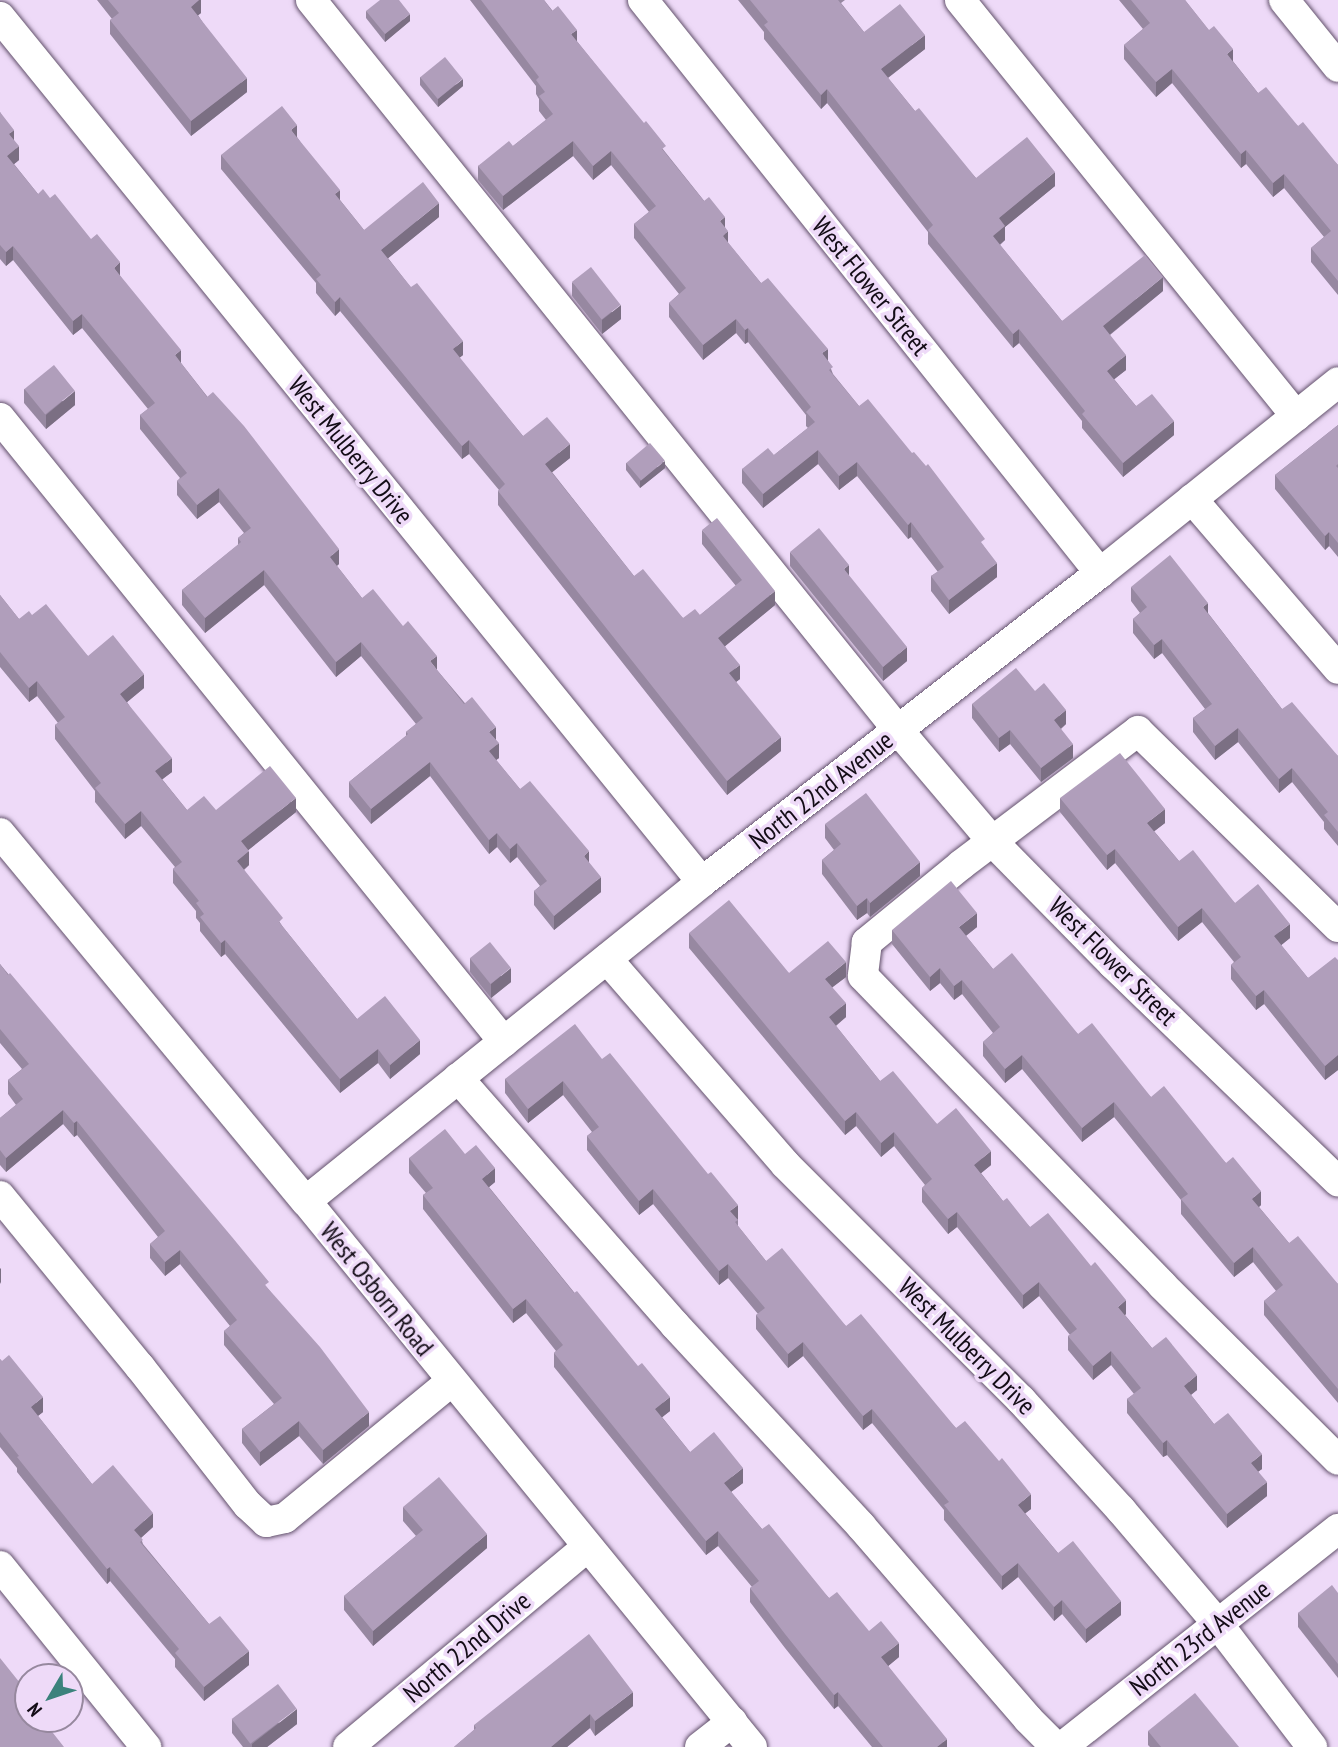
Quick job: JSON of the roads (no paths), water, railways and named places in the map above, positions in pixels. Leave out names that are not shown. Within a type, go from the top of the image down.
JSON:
[{"type":"street","name":"West Flower Street","points":[[311,0],[898,730],[992,841],[1113,964],[1338,1181]]},
{"type":"street","name":"West Flower Street","points":[[643,0],[1100,573]]},
{"type":"street","points":[[960,0],[1296,415]]},
{"type":"street","points":[[1284,0],[1338,67]]},
{"type":"street","name":"West Mulberry Drive","points":[[0,17],[702,882]]},
{"type":"street","name":"North 22nd Avenue","points":[[306,1200],[702,882],[1337,385]]},
{"type":"street","points":[[0,418],[504,1042]]},
{"type":"street","points":[[1192,499],[1338,669]]},
{"type":"street","points":[[1338,928],[1138,731],[992,841],[867,942],[863,976],[1162,1285],[1338,1460]]},
{"type":"street","name":"West Osborn Road","points":[[0,833],[306,1200],[752,1747]]},
{"type":"street","name":"West Mulberry Drive","points":[[607,959],[785,1164],[1021,1400],[1218,1624],[1312,1747]]},
{"type":"street","points":[[458,1078],[675,1325],[861,1526],[1028,1719],[1056,1747]]},
{"type":"street","points":[[0,1196],[141,1367],[248,1505],[266,1522],[285,1518],[452,1381]]},
{"type":"street","name":"North 23rd Avenue","points":[[1062,1747],[1338,1529]]},
{"type":"street","name":"North 22nd Drive","points":[[348,1747],[587,1547]]},
{"type":"street","points":[[0,1566],[146,1747]]},
{"type":"street","points":[[700,1747],[732,1722]]}]
